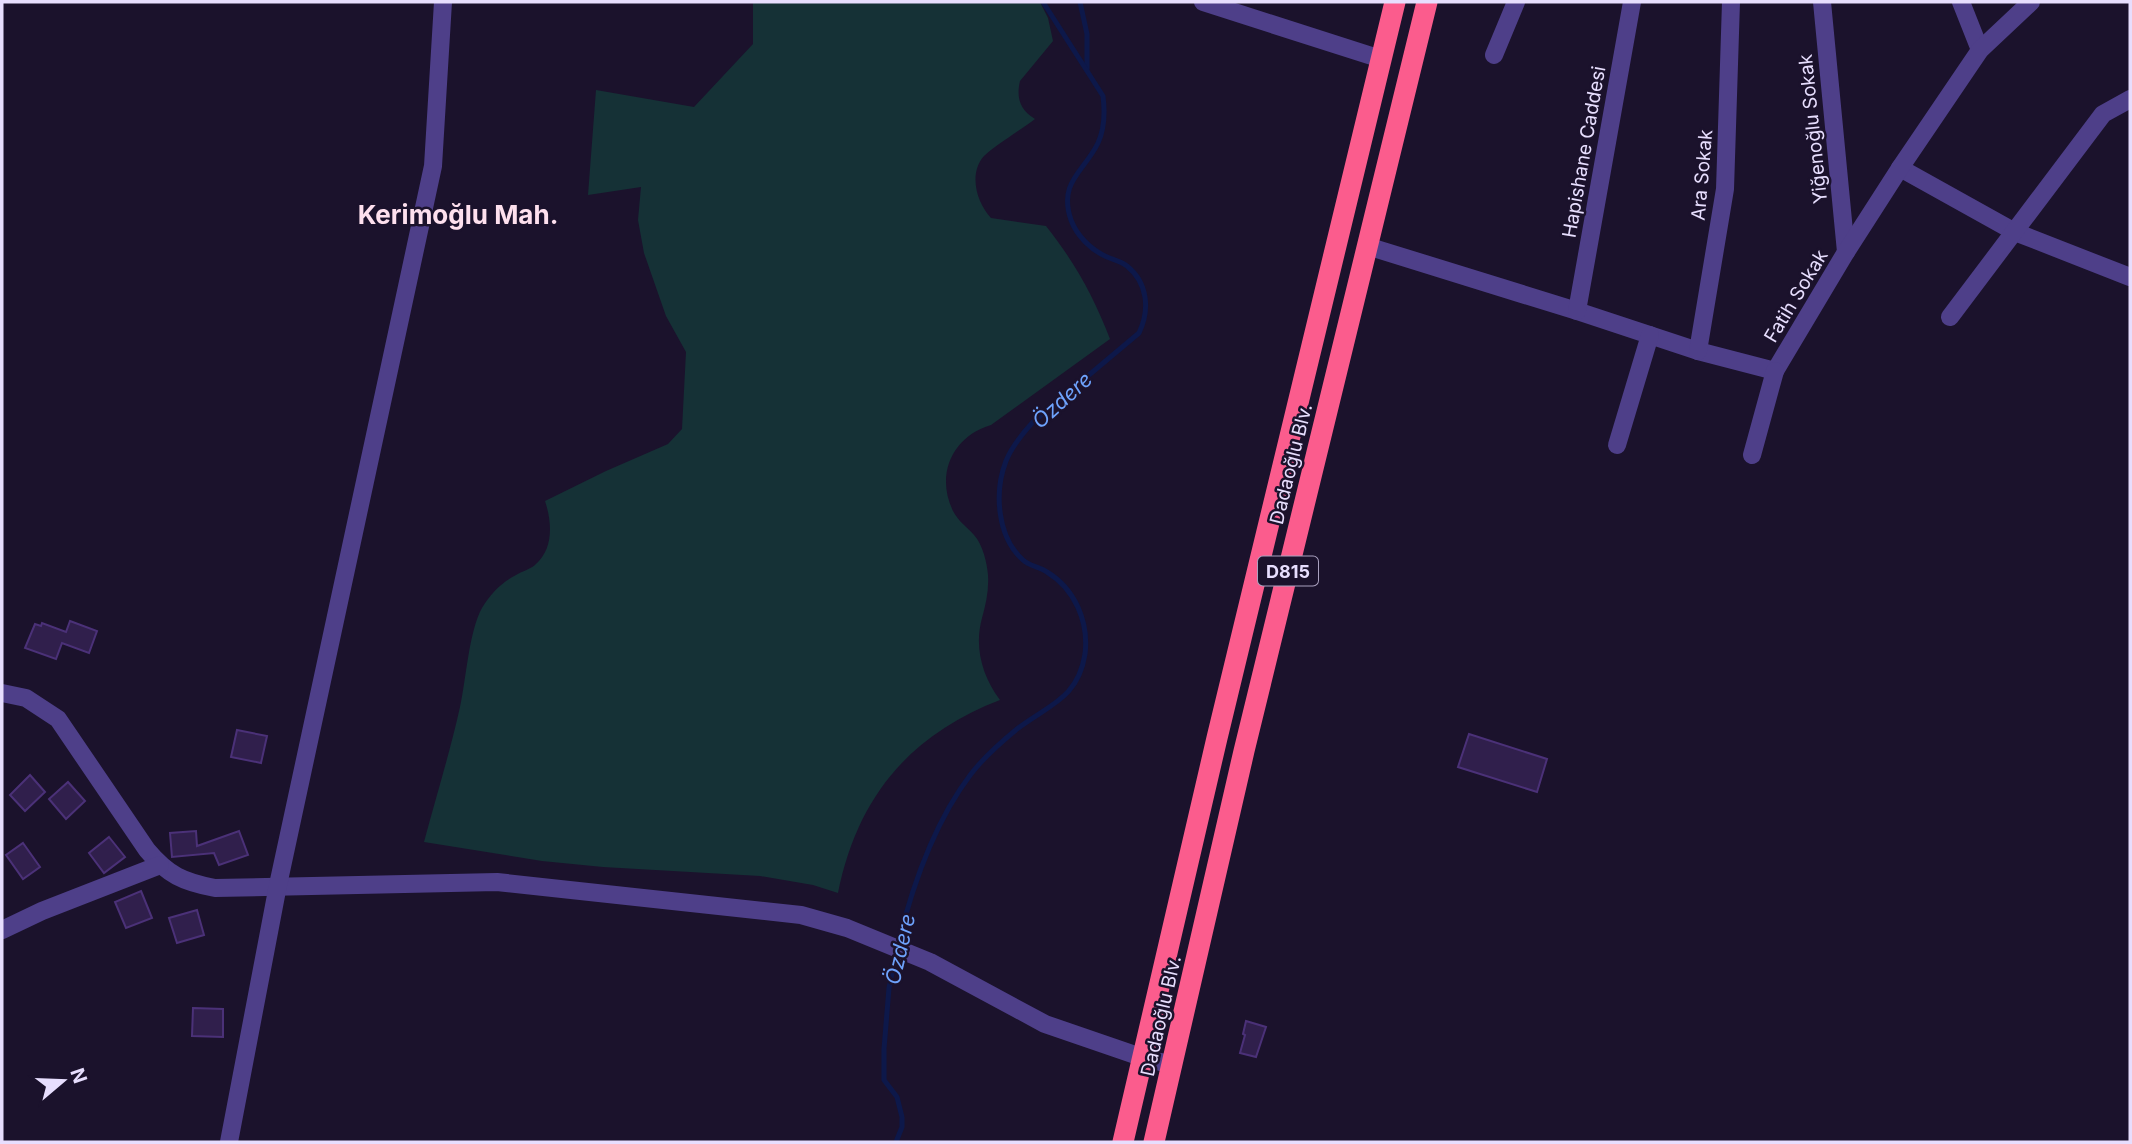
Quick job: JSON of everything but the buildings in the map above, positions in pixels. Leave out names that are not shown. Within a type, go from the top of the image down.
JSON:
[{"type":"highway","name":"Dadaoğlu Blv.","points":[[1123,1142],[1220,724],[1395,2]]},
{"type":"highway","name":"Dadaoğlu Blv.","points":[[1154,1142],[1251,724],[1427,2]]},
{"type":"street","points":[[229,1142],[278,885],[433,166],[443,2]]},
{"type":"street","points":[[1203,2],[1381,59]]},
{"type":"street","points":[[1494,55],[1516,2]]},
{"type":"street","name":"Hapishane Caddesi","points":[[1577,310],[1632,2]]},
{"type":"street","name":"Ara Sokak","points":[[1698,351],[1725,189],[1731,2]]},
{"type":"street","name":"Yiğenoğlu Sokak","points":[[1822,2],[1846,252]]},
{"type":"street","points":[[1961,2],[1980,50]]},
{"type":"street","name":"Fatih Sokak","points":[[1367,246],[1577,310],[1698,351],[1775,371],[1846,252],[1980,50],[2031,2]]},
{"type":"street","points":[[1950,317],[2103,114],[2130,99]]},
{"type":"street","points":[[1900,168],[2015,232],[2130,278]]},
{"type":"street","points":[[1617,445],[1650,335]]},
{"type":"street","points":[[1752,455],[1775,371]]},
{"type":"street","points":[[2,693],[26,698],[58,719],[147,850],[175,877],[190,883],[215,888],[497,881],[801,915],[847,928],[930,962],[1045,1024],[1144,1058],[1173,1065]]},
{"type":"street","points":[[2,930],[42,911],[160,865]]},
{"type":"green space","points":[[753,2],[1040,2],[1048,18],[1053,41],[1020,81],[1019,87],[1023,108],[1035,119],[984,156],[976,171],[976,188],[982,205],[991,218],[1046,226],[1082,280],[1110,339],[991,425],[966,438],[951,458],[947,470],[946,484],[953,511],[977,539],[986,560],[988,586],[979,650],[988,681],[1000,700],[968,714],[939,732],[914,751],[892,774],[874,799],[859,828],[838,893],[813,885],[760,876],[542,861],[424,842],[456,724],[478,618],[485,603],[497,589],[535,565],[546,551],[550,526],[545,501],[668,444],[682,429],[686,352],[666,316],[644,253],[638,220],[641,187],[588,195],[596,90],[694,107],[753,44]]},
{"type":"waterway","name":"Özdere","points":[[898,944],[926,855],[958,792],[998,745],[1069,691],[1076,681],[1085,654],[1085,630],[1072,597],[1057,579],[1023,560],[1014,550],[1003,527],[999,500],[1006,461],[1011,450],[1033,422],[1139,333],[1145,315],[1143,289],[1134,273],[1124,264],[1090,246],[1077,232],[1071,220],[1068,207],[1070,187],[1100,137],[1104,120],[1103,96],[1043,2]]},
{"type":"waterway","points":[[1080,2],[1087,34],[1087,70]]},
{"type":"waterway","name":"Özdere","points":[[896,953],[889,988],[884,1049],[884,1080],[897,1097],[902,1117],[902,1127],[896,1142]]},
{"type":"district","name":"Kerimoğlu Mah.","points":[[458,214]]}]
